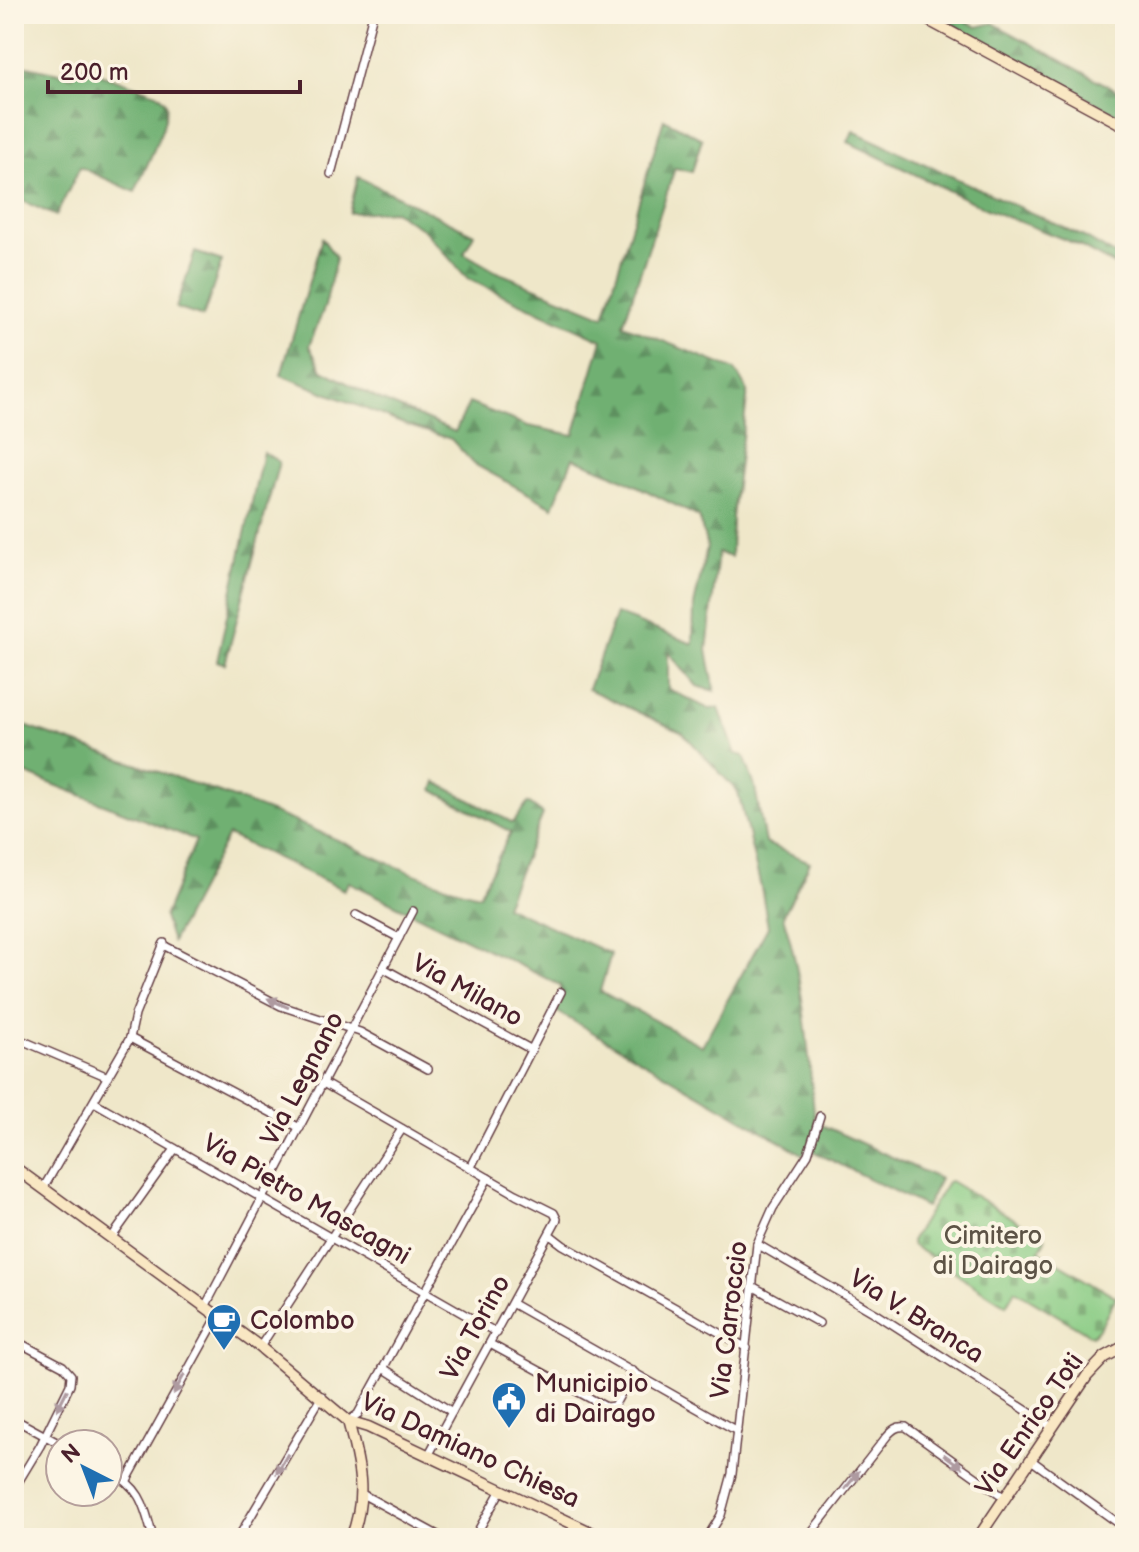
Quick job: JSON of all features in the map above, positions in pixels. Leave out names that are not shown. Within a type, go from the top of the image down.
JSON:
[{"type":"street","points":[[331,174],[373,14]]},
{"type":"street","points":[[917,14],[1125,126]]},
{"type":"street","name":"Via Legnano","points":[[205,1307],[413,911]]},
{"type":"street","points":[[356,915],[399,938]]},
{"type":"street","points":[[44,1187],[130,1038],[135,1015],[164,943],[281,1006],[351,1030],[428,1069]]},
{"type":"street","name":"Via Milano","points":[[383,968],[532,1050]]},
{"type":"street","points":[[471,1167],[561,992]]},
{"type":"street","points":[[14,1037],[108,1077]]},
{"type":"street","points":[[130,1038],[300,1128]]},
{"type":"street","points":[[323,1083],[488,1178],[358,1414],[348,1421],[359,1460],[362,1494],[351,1538]]},
{"type":"street","name":"Via Pietro Mascagni","points":[[94,1102],[497,1333]]},
{"type":"street","name":"Via Carroccio","points":[[707,1538],[721,1515],[728,1495],[757,1244],[773,1208],[808,1154],[820,1116]]},
{"type":"street","points":[[260,1347],[402,1129]]},
{"type":"street","points":[[112,1237],[175,1149]]},
{"type":"street","name":"Via Damiano Chiesa","points":[[14,1167],[260,1347],[322,1396],[348,1421],[368,1427],[596,1537]]},
{"type":"street","name":"Via Torino","points":[[428,1456],[557,1219],[554,1213],[488,1178]]},
{"type":"street","points":[[550,1235],[747,1348]]},
{"type":"street","name":"Via V. Branca","points":[[757,1244],[875,1313],[1052,1427]]},
{"type":"street","points":[[754,1287],[819,1323]]},
{"type":"street","points":[[513,1304],[737,1431]]},
{"type":"street","points":[[127,1480],[218,1316]]},
{"type":"street","points":[[14,1340],[63,1366],[71,1375],[70,1385],[48,1428]]},
{"type":"street","points":[[490,1344],[606,1407],[614,1406],[633,1371]]},
{"type":"street","name":"Via Enrico Toti","points":[[981,1537],[1094,1368],[1113,1351],[1125,1346]]},
{"type":"street","points":[[383,1368],[452,1412]]},
{"type":"street","points":[[238,1538],[322,1396]]},
{"type":"street","points":[[14,1419],[44,1434]]},
{"type":"street","points":[[807,1538],[887,1436],[900,1426],[906,1427],[1005,1498]]},
{"type":"street","points":[[14,1489],[44,1436]]},
{"type":"street","points":[[1031,1460],[1125,1528]]},
{"type":"street","points":[[124,1478],[140,1496],[153,1538]]},
{"type":"street","points":[[474,1538],[501,1490]]},
{"type":"street","points":[[362,1494],[443,1538]]},
{"type":"street","points":[[14,1531],[25,1538]]},
{"type":"green space","points":[[929,14],[951,14],[977,27],[993,23],[1125,95],[1125,119]]},
{"type":"green space","points":[[14,63],[72,76],[76,66],[157,93],[163,99],[166,103],[164,122],[135,192],[80,167],[56,216],[14,197]]},
{"type":"green space","points":[[664,119],[702,139],[692,172],[675,168],[623,325],[735,370],[748,391],[732,517],[731,557],[718,553],[707,650],[715,691],[697,686],[668,652],[668,689],[709,709],[719,708],[736,754],[744,756],[755,787],[765,843],[810,862],[783,916],[801,992],[815,1122],[940,1179],[926,1207],[813,1151],[804,1155],[556,1011],[560,1004],[560,985],[349,882],[344,890],[228,835],[172,942],[164,917],[196,840],[14,769],[14,722],[252,805],[405,870],[479,895],[511,832],[433,790],[436,782],[513,823],[528,803],[543,814],[505,906],[611,954],[600,991],[702,1046],[768,927],[738,792],[683,733],[588,689],[616,614],[693,644],[694,605],[707,547],[699,517],[613,474],[573,458],[553,507],[474,464],[451,439],[406,425],[281,375],[322,238],[336,258],[325,306],[309,346],[322,370],[376,398],[455,432],[469,403],[528,426],[574,435],[602,340],[468,279],[424,230],[394,211],[349,213],[358,177],[474,234],[464,253],[495,271],[604,316]]},
{"type":"green space","points":[[853,131],[1086,238],[1125,261],[1125,271],[1076,244],[989,210],[848,142]]},
{"type":"green space","points":[[195,252],[222,261],[203,317],[176,308]]},
{"type":"green space","points":[[263,452],[279,462],[225,664],[217,661]]},
{"type":"green space","name":"Cimitero di Dairago","points":[[950,1181],[1046,1238],[1039,1251],[1116,1297],[1101,1326],[1092,1336],[1015,1290],[1006,1305],[912,1245],[911,1241]]},
{"type":"place","name":"Colombo","points":[[224,1352]]},
{"type":"place","name":"Municipio di Dairago","points":[[509,1430]]}]
